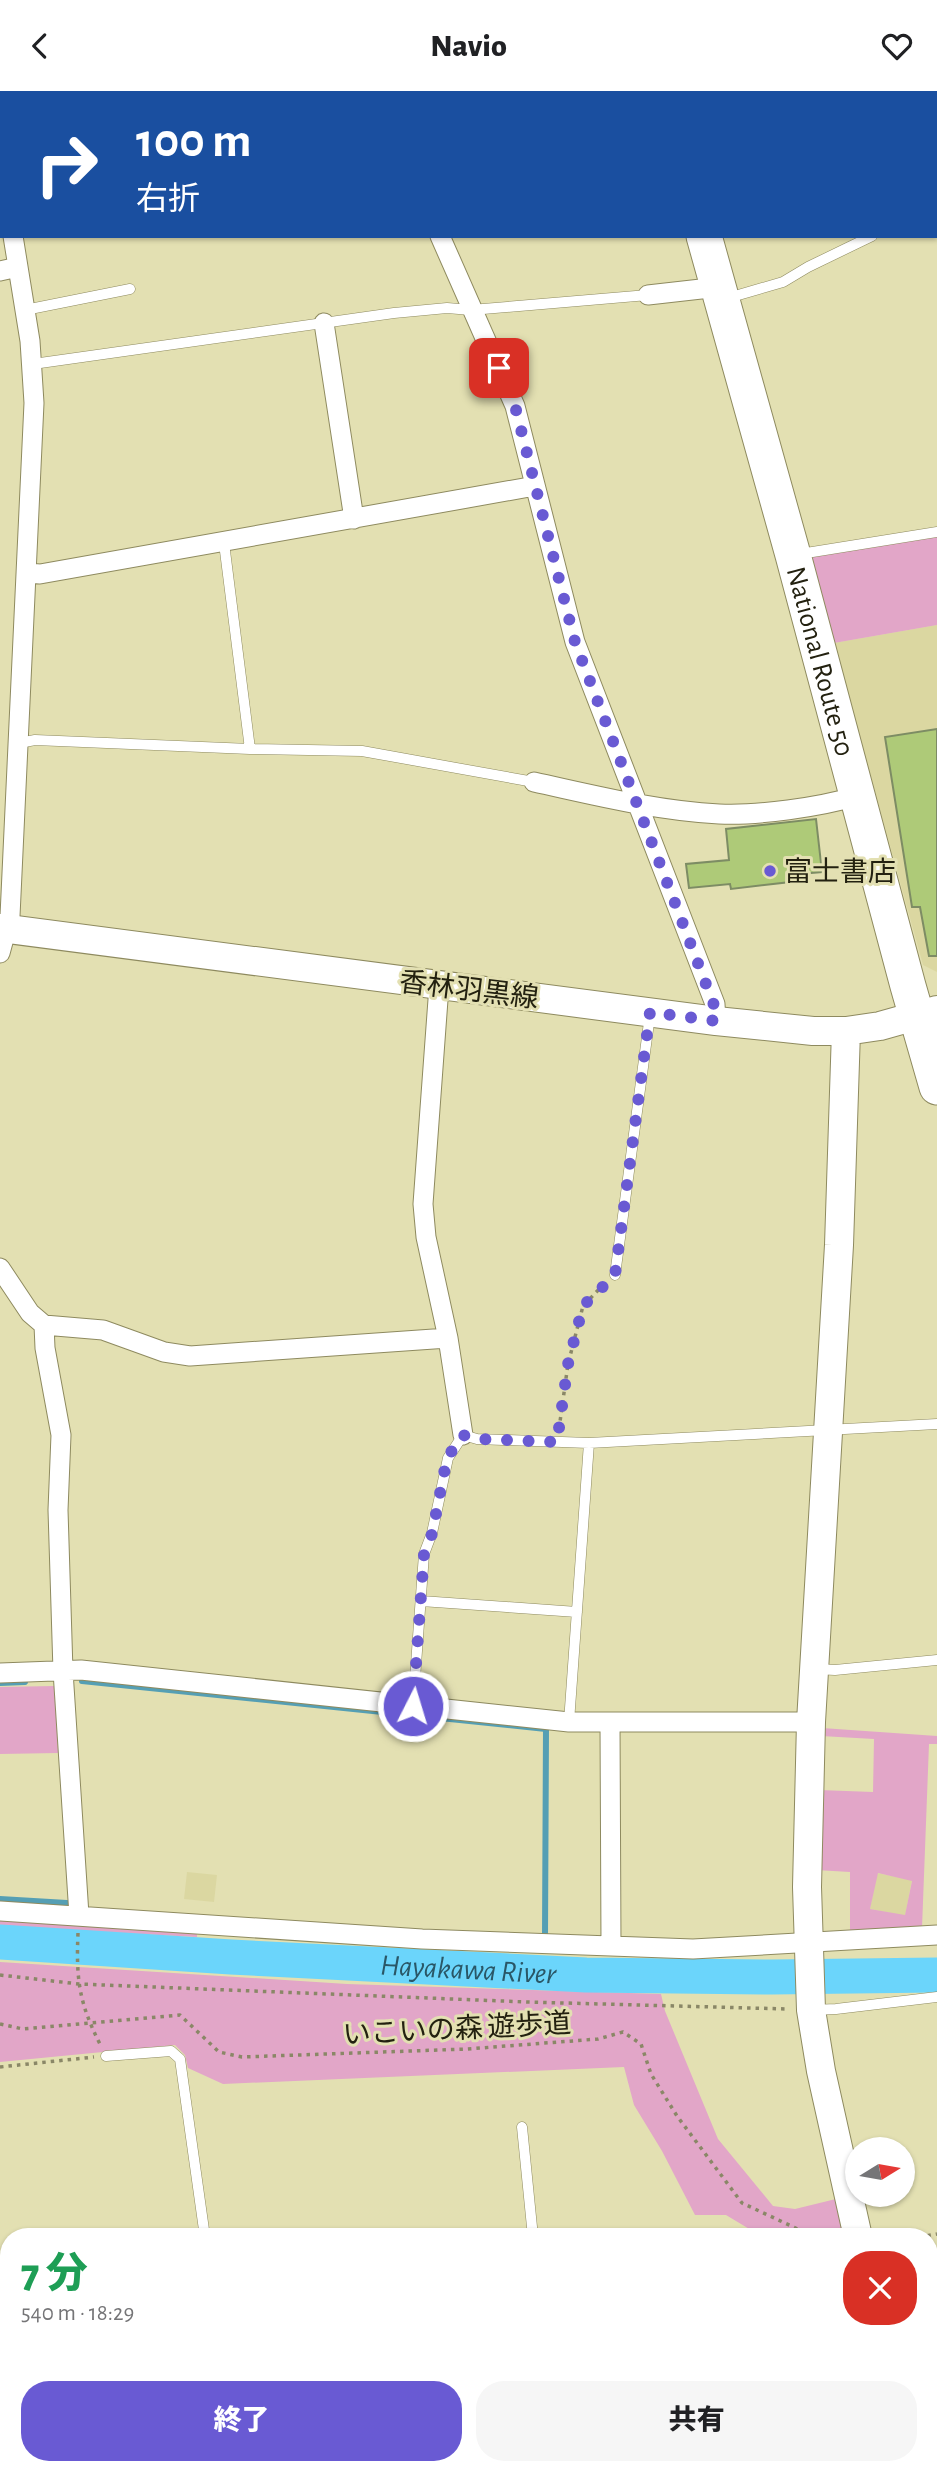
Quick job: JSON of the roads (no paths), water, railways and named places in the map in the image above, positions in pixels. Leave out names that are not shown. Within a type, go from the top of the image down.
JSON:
[{"type":"highway","name":"National Route 50","points":[[705,238],[857,796],[927,1013],[937,1087]]},
{"type":"street","points":[[3,937],[19,743],[34,404],[33,365],[25,310],[9,269],[13,238]]},
{"type":"street","points":[[441,238],[515,406],[575,642],[715,1004],[716,1021]]},
{"type":"street","points":[[648,295],[701,289],[719,293]]},
{"type":"street","points":[[324,323],[354,519]]},
{"type":"street","points":[[27,573],[40,574],[224,543],[536,487]]},
{"type":"street","points":[[534,782],[637,803],[718,814],[741,814],[833,803],[857,796]]},
{"type":"street","name":"香林羽黒線","points":[[3,937],[813,1031],[846,1031],[880,1026],[927,1013]]},
{"type":"street","points":[[439,986],[423,1204],[426,1237],[448,1338],[463,1435]]},
{"type":"street","points":[[845,2228],[811,2005],[807,1887],[811,1722],[839,1245],[846,1031]]},
{"type":"street","points":[[0,1268],[30,1313],[44,1325],[103,1330],[164,1352],[190,1356],[448,1338]]},
{"type":"street","points":[[44,1325],[45,1348],[61,1435],[58,1510],[63,1671],[79,1918]]},
{"type":"street","points":[[0,1674],[81,1670],[569,1722],[811,1722]]},
{"type":"street","points":[[610,1722],[611,1945]]},
{"type":"street","points":[[0,1911],[422,1939],[693,1949],[808,1946],[937,1934]]},
{"type":"lane","points":[[719,293],[783,282],[868,238]]},
{"type":"lane","points":[[25,310],[130,289]]},
{"type":"lane","points":[[33,365],[394,313],[471,310],[648,295]]},
{"type":"lane","points":[[793,555],[937,532]]},
{"type":"lane","points":[[224,543],[250,749]]},
{"type":"lane","points":[[19,743],[35,740],[362,751],[534,782]]},
{"type":"lane","points":[[615,1275],[650,1012]]},
{"type":"lane","points":[[413,1706],[424,1554],[432,1534],[447,1458],[463,1435],[477,1439],[589,1443],[937,1424]]},
{"type":"lane","points":[[569,1722],[589,1443]]},
{"type":"lane","points":[[421,1601],[577,1612]]},
{"type":"lane","points":[[816,1669],[835,1670],[937,1660]]},
{"type":"lane","points":[[811,2005],[937,1997]]},
{"type":"lane","points":[[106,2056],[171,2050],[180,2059],[204,2228]]},
{"type":"lane","points":[[522,2127],[532,2228]]},
{"type":"waterway","points":[[82,1681],[546,1729],[545,1935]]},
{"type":"waterway","points":[[0,1683],[25,1682]]},
{"type":"waterway","points":[[0,1899],[67,1903]]},
{"type":"waterway","name":"Hayakawa River","points":[[0,1942],[586,1975],[937,1975]]},
{"type":"waterway","points":[[586,1964],[586,1975]]},
{"type":"place","name":"富士書店","points":[[770,871]]}]
